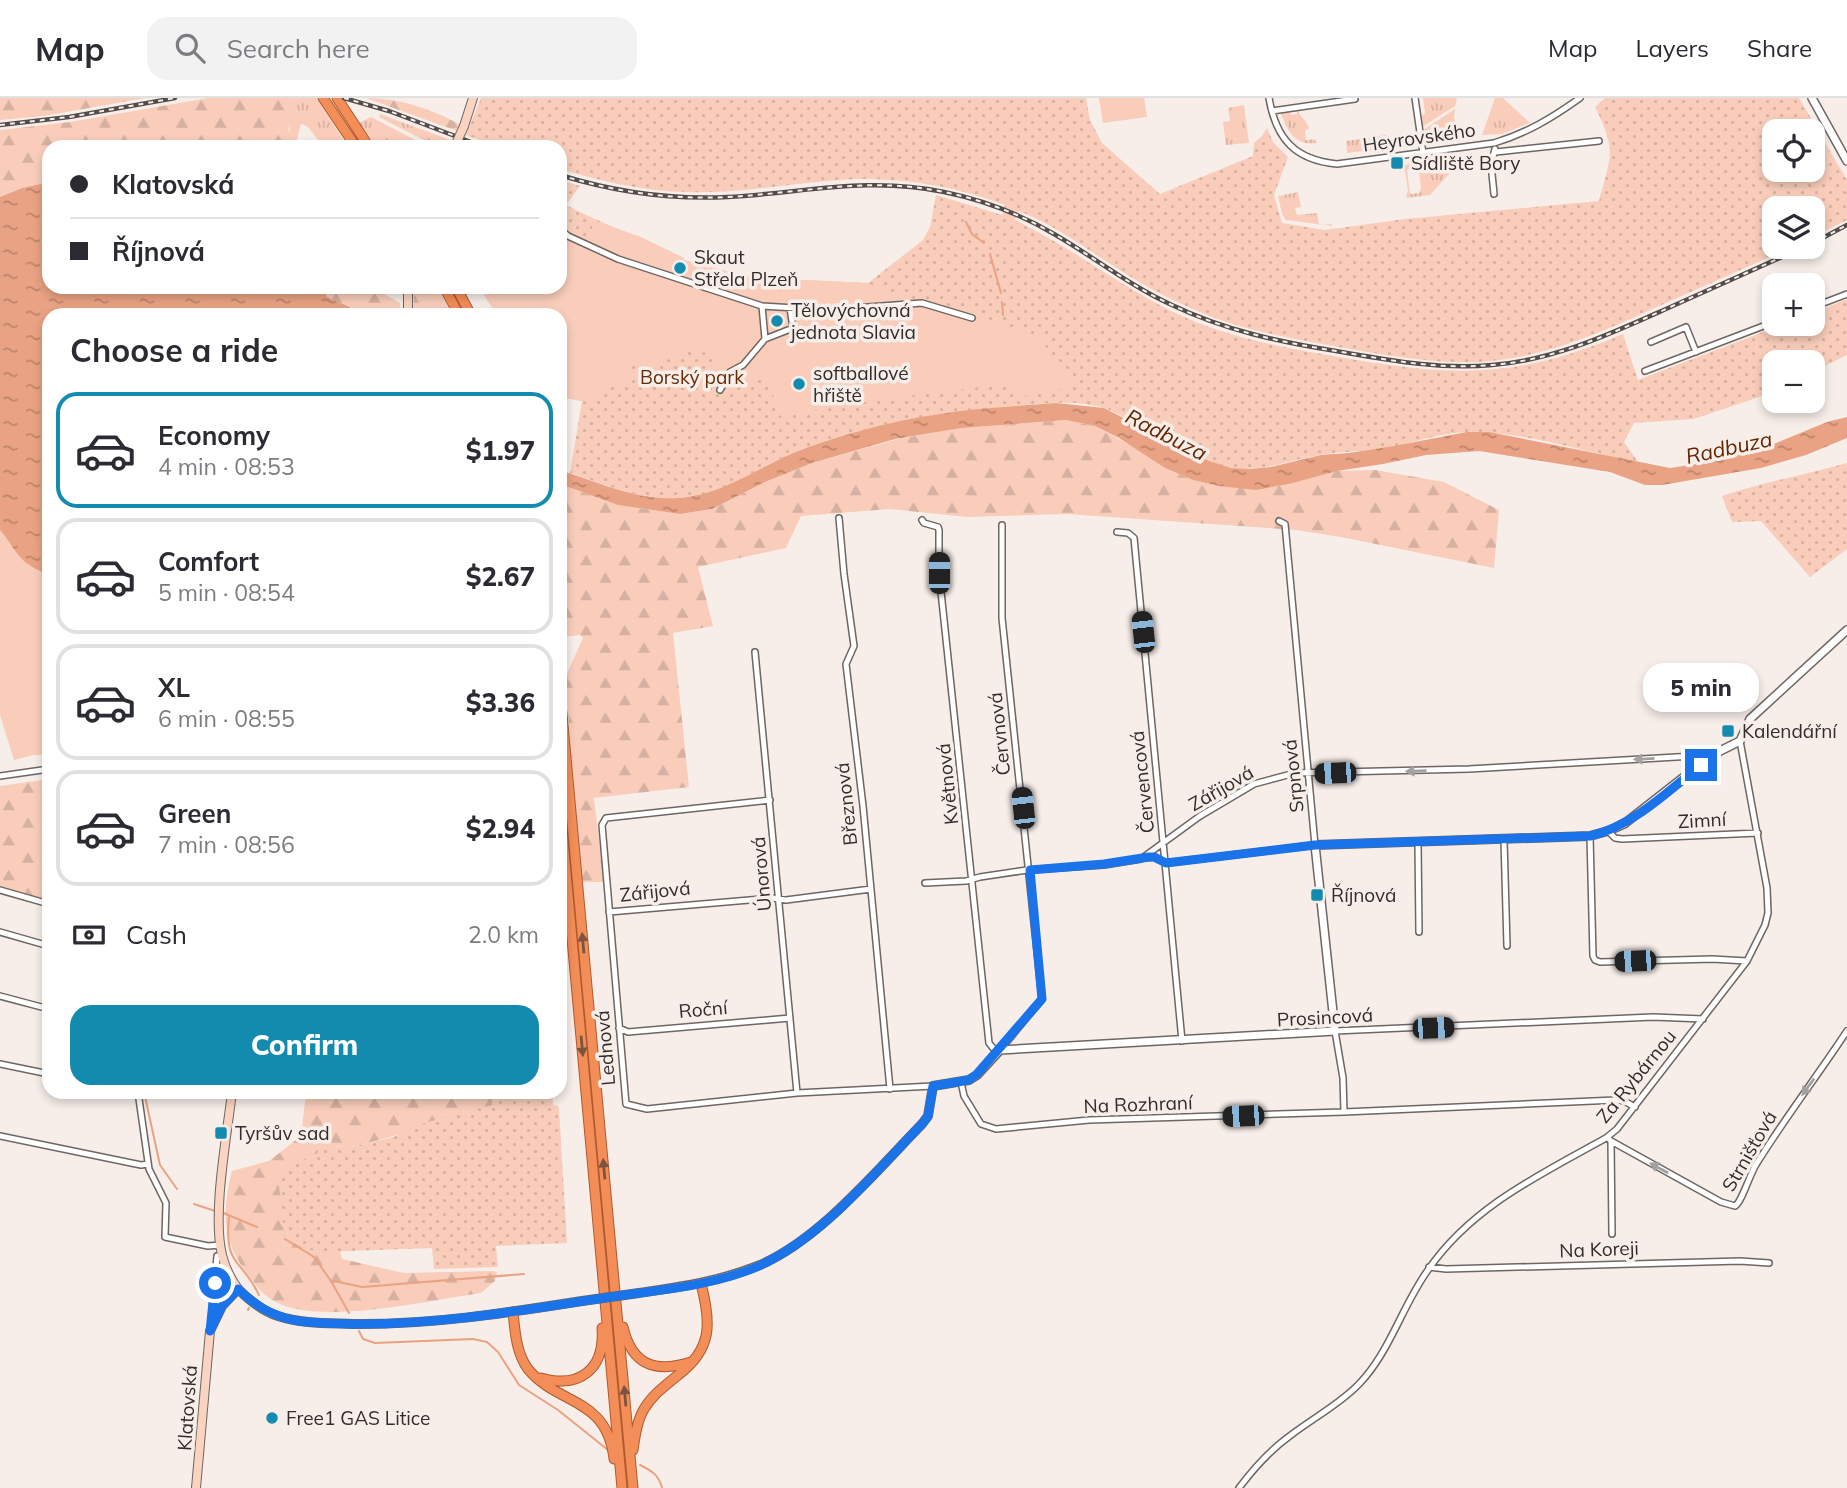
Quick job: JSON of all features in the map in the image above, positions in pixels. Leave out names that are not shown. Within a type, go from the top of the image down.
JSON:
[{"type":"highway","points":[[323,98],[351,140]]},
{"type":"highway","points":[[337,98],[364,140]]},
{"type":"highway","points":[[567,769],[633,1488]]},
{"type":"highway","points":[[567,883],[620,1488]]},
{"type":"highway","points":[[607,1211],[615,1233],[623,1329],[633,1352],[645,1363],[661,1368],[693,1361]]},
{"type":"highway","points":[[633,1488],[636,1477],[634,1450],[637,1427],[643,1411],[652,1398],[693,1361],[703,1347],[708,1333],[701,1284]]},
{"type":"highway","points":[[536,1377],[566,1382],[581,1377],[592,1368],[602,1341],[601,1308],[604,1286]]},
{"type":"highway","points":[[513,1312],[521,1355],[528,1368],[542,1383],[582,1405],[601,1423],[613,1450],[620,1488]]},
{"type":"main road","points":[[458,140],[473,98]]},
{"type":"main road","points":[[231,1099],[220,1211],[220,1245],[226,1267],[238,1289]]},
{"type":"main road","name":"Klatovská","points":[[196,1488],[210,1331],[222,1306],[238,1289]]},
{"type":"street","name":"Heyrovského","points":[[1269,98],[1283,137],[1302,154],[1324,163],[1349,163],[1494,142],[1541,125],[1580,98]]},
{"type":"street","points":[[1415,98],[1423,153]]},
{"type":"street","points":[[1812,98],[1847,161]]},
{"type":"street","points":[[1272,111],[1355,99]]},
{"type":"street","name":"Heyrovského","points":[[1496,152],[1599,141]]},
{"type":"street","name":"Heyrovského","points":[[1494,142],[1496,152],[1491,164],[1494,194]]},
{"type":"street","points":[[567,234],[618,260],[762,306],[828,310],[922,303],[972,318]]},
{"type":"street","points":[[1825,302],[1847,294]]},
{"type":"street","points":[[762,306],[765,339]]},
{"type":"street","points":[[720,390],[730,372],[743,365],[765,339],[793,328],[790,308]]},
{"type":"street","points":[[1651,342],[1686,327],[1696,352]]},
{"type":"street","points":[[1645,371],[1762,327]]},
{"type":"street","name":"Březnová","points":[[839,518],[853,646],[846,664],[890,1089]]},
{"type":"street","name":"Květnová","points":[[922,520],[939,530],[939,573],[989,1043],[993,1048],[1000,1049]]},
{"type":"street","name":"Srpnová","points":[[1279,522],[1285,524],[1335,1031]]},
{"type":"street","name":"Červnová","points":[[1000,1049],[1042,999],[1002,618],[1002,525]]},
{"type":"street","name":"Červencová","points":[[1117,532],[1128,533],[1134,538],[1182,1041]]},
{"type":"street","points":[[1141,859],[1154,857],[1166,863],[1315,845],[1590,836],[1608,831],[1641,813],[1712,755],[1740,741],[1751,719],[1847,630]]},
{"type":"street","name":"Únorová","points":[[755,652],[797,1093]]},
{"type":"street","name":"Za Rybárnou","points":[[1239,1488],[1257,1464],[1288,1437],[1360,1383],[1378,1358],[1429,1267],[1452,1240],[1498,1201],[1609,1139],[1629,1117],[1747,961],[1768,913],[1767,888],[1740,741]]},
{"type":"street","name":"Zářijová","points":[[925,883],[966,881],[1030,870],[1141,859],[1217,805],[1254,783],[1295,773],[1469,769],[1712,755]]},
{"type":"street","points":[[0,776],[42,770]]},
{"type":"street","name":"Lednová","points":[[770,800],[606,818],[603,825],[609,912],[626,1104],[647,1109],[797,1093],[890,1089],[961,1082]]},
{"type":"street","name":"Zimní","points":[[1608,831],[1615,838],[1622,839],[1758,833]]},
{"type":"street","points":[[1590,836],[1595,960],[1747,961]]},
{"type":"street","points":[[1504,840],[1507,946]]},
{"type":"street","points":[[1418,843],[1419,932]]},
{"type":"street","points":[[0,890],[42,902]]},
{"type":"street","name":"Zářijová","points":[[609,912],[669,905],[779,898],[786,900],[871,890]]},
{"type":"street","points":[[0,932],[42,944]]},
{"type":"street","points":[[0,996],[42,1007]]},
{"type":"street","name":"Prosincová","points":[[1000,1049],[1653,1017],[1703,1019]]},
{"type":"street","name":"Roční","points":[[619,1028],[628,1032],[790,1018]]},
{"type":"street","points":[[1335,1031],[1343,1078],[1345,1112]]},
{"type":"street","name":"Strnišťová","points":[[1609,1139],[1721,1202],[1735,1206],[1742,1201],[1748,1179],[1779,1128],[1847,1031]]},
{"type":"street","points":[[961,1082],[977,1074],[1000,1049]]},
{"type":"street","points":[[0,1064],[42,1073]]},
{"type":"street","name":"Na Rozhraní","points":[[961,1082],[964,1096],[981,1124],[996,1129],[1089,1120],[1616,1100],[1625,1101],[1635,1107]]},
{"type":"street","points":[[238,1289],[266,1311],[302,1321],[394,1324],[513,1312],[701,1284],[757,1266],[802,1241],[852,1196],[922,1124],[928,1116],[933,1086]]},
{"type":"street","points":[[139,1099],[148,1164],[166,1203],[165,1237],[208,1246],[220,1245]]},
{"type":"street","points":[[0,1136],[141,1165],[148,1164]]},
{"type":"street","points":[[1609,1139],[1612,1234]]},
{"type":"street","name":"Klatovská","points":[[210,1331],[217,1256]]},
{"type":"street","name":"Na Koreji","points":[[1429,1267],[1446,1269],[1740,1261],[1769,1264]]},
{"type":"green space","points":[[0,98],[145,98],[44,116],[0,120]]},
{"type":"green space","points":[[208,98],[301,98],[291,101],[285,109],[289,140],[42,140],[42,184],[0,197],[0,130],[70,122]]},
{"type":"green space","points":[[316,98],[343,140],[318,140],[307,126],[301,124],[297,140],[288,140],[290,130],[285,109],[291,101]]},
{"type":"green space","points":[[366,98],[402,102],[425,109],[459,124],[457,131]]},
{"type":"green space","name":"Borský park","points":[[481,98],[1086,98],[1090,120],[1102,143],[1160,194],[1253,156],[1254,143],[1267,128],[1273,142],[1288,157],[1274,195],[1282,223],[1325,230],[1405,219],[1599,201],[1610,153],[1607,134],[1595,107],[1605,98],[1799,98],[1811,119],[1762,119],[1762,182],[1825,182],[1825,142],[1847,180],[1847,220],[1825,231],[1825,196],[1762,196],[1762,259],[1765,259],[1576,341],[1505,359],[1444,362],[1409,358],[1247,328],[1212,317],[1164,296],[1032,217],[1019,211],[1015,220],[1171,311],[1228,333],[1308,352],[1408,367],[1477,370],[1546,360],[1583,350],[1623,334],[1638,380],[1762,332],[1762,336],[1825,336],[1825,308],[1847,299],[1847,355],[1825,366],[1825,350],[1762,350],[1762,396],[1694,419],[1634,423],[1624,442],[1638,462],[1531,438],[1460,432],[1388,448],[1320,455],[1266,467],[1232,468],[1184,451],[1107,409],[1087,404],[1058,403],[989,408],[897,423],[789,454],[728,485],[696,496],[651,497],[623,491],[570,473],[582,401],[567,398],[567,308],[492,308],[484,294],[567,294],[567,206],[684,260],[780,285],[784,279],[868,283],[923,240],[930,227],[936,195],[1002,215],[1005,205],[944,187],[881,179],[839,180],[724,192],[653,190],[567,171],[567,140],[480,140],[466,135]]},
{"type":"green space","points":[[1099,98],[1144,98],[1147,117],[1103,123]]},
{"type":"green space","points":[[1423,98],[1457,98],[1455,106],[1422,127],[1421,117],[1425,113]]},
{"type":"green space","points":[[1495,98],[1503,98],[1530,123],[1502,134],[1482,135]]},
{"type":"green space","points":[[1244,105],[1249,143],[1226,145],[1223,122],[1230,121],[1228,108]]},
{"type":"green space","points":[[1297,109],[1309,129],[1305,130],[1306,140],[1315,139],[1316,143],[1302,142],[1288,130],[1280,111],[1290,110],[1291,115],[1297,114]]},
{"type":"green space","points":[[1455,109],[1454,118],[1458,129],[1463,128],[1465,136],[1425,142],[1423,130]]},
{"type":"green space","points":[[380,114],[450,140],[423,140],[379,117]]},
{"type":"green space","points":[[371,117],[415,140],[372,140],[359,123]]},
{"type":"green space","points":[[1386,135],[1389,148],[1347,153],[1346,141]]},
{"type":"green space","points":[[1429,161],[1441,164],[1450,173],[1430,195],[1406,198],[1408,190],[1404,165],[1413,164],[1414,168],[1407,170],[1410,194],[1419,193],[1421,189],[1418,163]]},
{"type":"green space","name":"Borský park","points":[[567,182],[580,186],[567,204]]},
{"type":"green space","points":[[1298,192],[1301,207],[1295,208],[1297,215],[1317,213],[1319,224],[1286,220],[1282,214],[1278,196]]},
{"type":"green space","name":"Tělovýchovná jednota Slavia","points":[[596,221],[641,237],[684,260],[780,285],[784,279],[868,283],[894,294],[955,308],[978,309],[985,318],[1040,338],[1070,382],[1068,388],[1017,398],[1010,384],[895,398],[781,417],[764,371],[724,388],[709,350],[702,353],[688,349],[661,363],[631,366],[625,388],[613,383],[607,393],[592,403],[567,398],[567,308],[492,308],[484,294],[567,294],[567,233],[583,243]]},
{"type":"green space","points":[[325,294],[384,294],[400,303],[400,308],[352,308],[326,297]]},
{"type":"green space","points":[[414,294],[442,294],[448,308],[413,308]]},
{"type":"green space","points":[[1066,420],[1095,426],[1141,451],[1165,468],[1193,480],[1219,486],[1293,483],[1336,471],[1375,470],[1444,482],[1499,510],[1494,568],[1296,530],[1067,514],[967,517],[890,509],[801,516],[786,548],[698,567],[713,626],[673,633],[689,787],[594,798],[604,882],[582,882],[567,674],[583,638],[580,635],[567,636],[567,487],[618,505],[680,514],[712,509],[765,482],[812,463],[898,439],[962,428]]},
{"type":"green space","points":[[1847,463],[1847,549],[1810,577],[1761,521],[1732,522],[1722,496],[1753,487]]},
{"type":"green space","points":[[0,530],[25,562],[42,572],[42,755],[14,760],[0,715]]},
{"type":"green space","points":[[42,780],[42,899],[0,888],[0,786]]},
{"type":"green space","points":[[305,1099],[493,1099],[493,1108],[361,1145],[330,1147],[323,1252],[340,1251],[342,1259],[404,1273],[492,1271],[497,1272],[495,1281],[481,1293],[347,1312],[295,1309],[271,1299],[253,1281],[232,1248],[226,1224],[229,1185],[232,1171],[269,1161],[301,1136]]},
{"type":"green space","points":[[492,1099],[553,1099],[553,1105],[558,1106],[567,1243],[496,1246],[498,1267],[434,1269],[432,1248],[323,1252],[305,1249],[285,1238],[278,1177],[294,1164],[330,1147],[361,1145],[393,1137],[428,1122],[492,1105]]},
{"type":"water","points":[[42,184],[42,294],[326,294],[352,308],[42,308],[42,572],[25,562],[0,530],[0,197]]},
{"type":"water","points":[[1056,403],[1104,408],[1209,461],[1231,468],[1250,469],[1467,432],[1489,432],[1670,468],[1764,448],[1827,422],[1847,417],[1847,438],[1806,455],[1761,468],[1662,485],[1645,485],[1610,472],[1479,451],[1426,455],[1337,471],[1256,490],[1193,480],[1165,468],[1095,426],[1066,420],[962,428],[895,439],[812,463],[765,482],[712,509],[680,514],[618,505],[567,487],[567,472],[648,497],[696,496],[728,485],[806,448],[869,428],[995,407]]},
{"type":"waterway","points":[[966,222],[972,234],[984,243]]},
{"type":"waterway","points":[[990,254],[1001,293]]},
{"type":"waterway","points":[[1002,302],[1003,315]]},
{"type":"waterway","points":[[146,1099],[160,1165],[177,1189]]},
{"type":"waterway","points":[[194,1204],[215,1211]]},
{"type":"waterway","points":[[221,1212],[257,1227]]},
{"type":"waterway","points":[[229,1216],[228,1233],[232,1254],[259,1295]]},
{"type":"waterway","points":[[285,1239],[314,1257],[349,1313]]},
{"type":"waterway","points":[[334,1281],[362,1287],[524,1274]]},
{"type":"waterway","points":[[359,1331],[363,1339],[375,1343],[473,1339],[487,1342],[498,1352],[519,1385],[558,1410],[608,1450]]},
{"type":"waterway","points":[[640,1465],[654,1474],[662,1488]]},
{"type":"railway","points":[[0,125],[69,117],[175,98]]},
{"type":"railway","points":[[344,98],[389,111],[466,140]]},
{"type":"railway","points":[[567,177],[622,190],[685,197],[728,197],[862,185],[916,187],[944,192],[973,199],[1028,220],[1127,280],[1192,314],[1252,334],[1294,344],[1434,365],[1492,365],[1560,352],[1624,328],[1777,259]]},
{"type":"railway","points":[[1825,237],[1847,225]]},
{"type":"place","name":"Sídliště Bory","points":[[1397,163]]},
{"type":"place","name":"Skaut Střela Plzeň","points":[[680,268]]},
{"type":"place","name":"Tělovýchovná jednota Slavia","points":[[777,321]]},
{"type":"place","name":"softballové hřiště","points":[[799,384]]},
{"type":"place","name":"Kalendářní","points":[[1728,731]]},
{"type":"place","name":"Říjnová","points":[[1317,895]]},
{"type":"place","name":"Tyršův sad","points":[[221,1133]]},
{"type":"place","name":"Free1 GAS Litice","points":[[272,1418]]},
{"type":"route","points":[[215,1283],[210,1331],[217,1313],[238,1289],[258,1307],[292,1320],[394,1324],[490,1315],[701,1284],[729,1276],[780,1255],[824,1222],[922,1124],[932,1104],[933,1086],[969,1080],[977,1074],[1042,999],[1030,870],[1149,857],[1161,859],[1166,863],[1315,845],[1590,836],[1624,824],[1701,765]]},
{"type":"water label","name":"Radbuza","points":[[1166,435]]},
{"type":"water label","name":"Radbuza","points":[[1729,448]]}]
